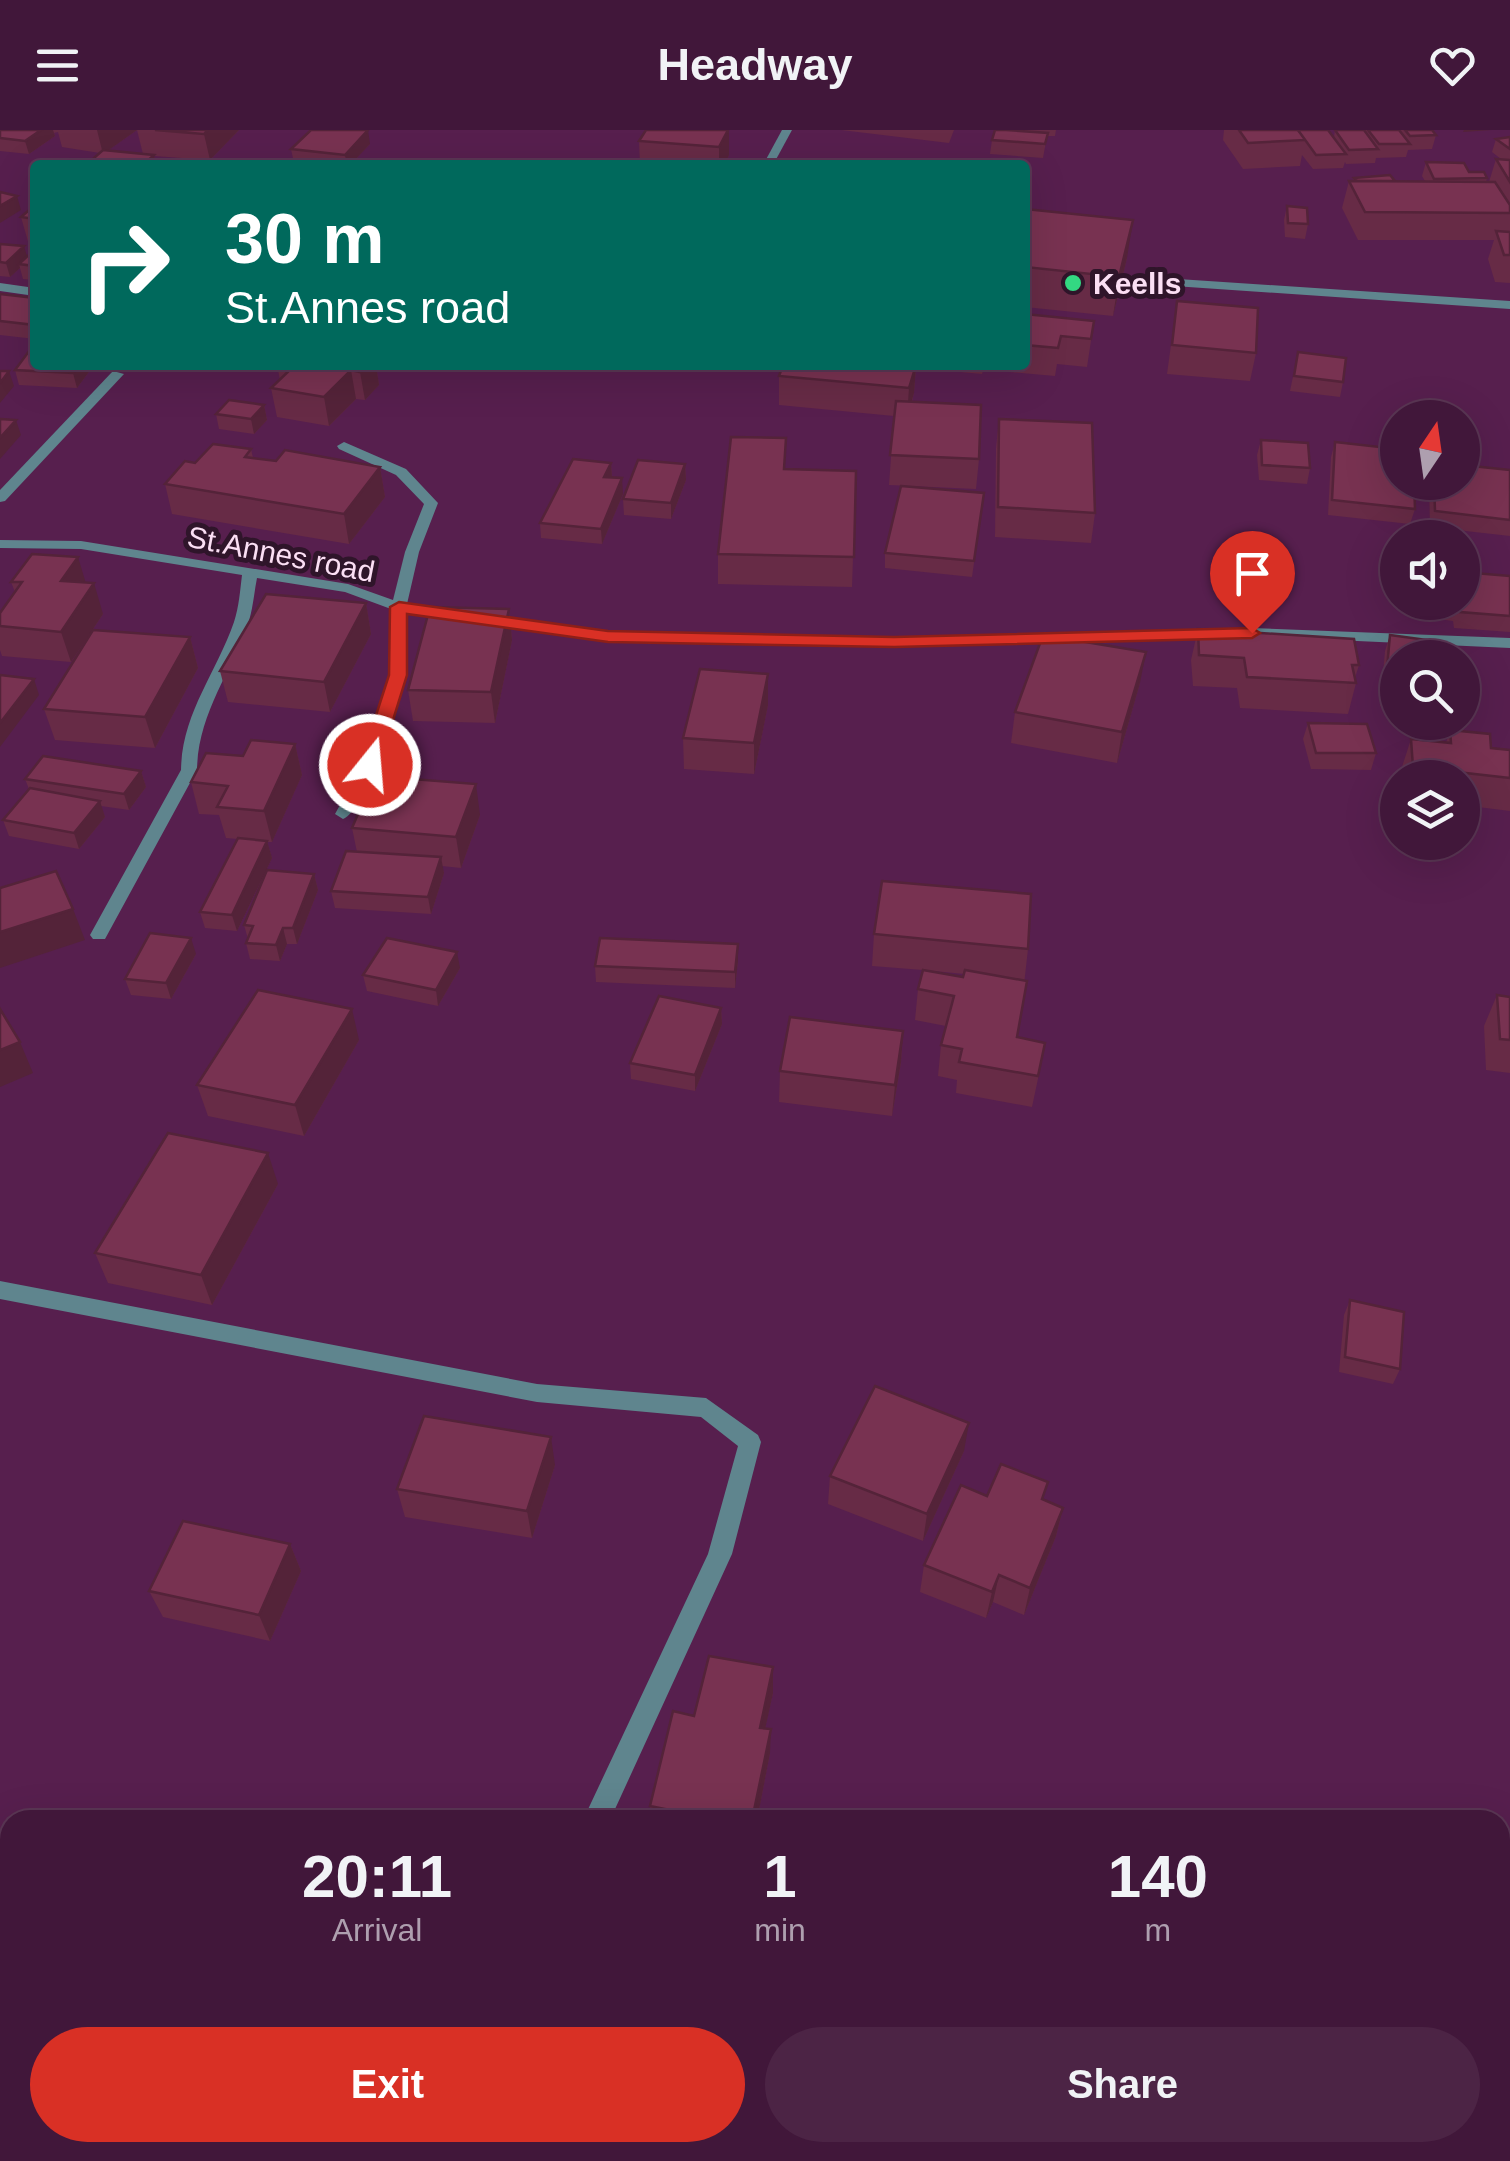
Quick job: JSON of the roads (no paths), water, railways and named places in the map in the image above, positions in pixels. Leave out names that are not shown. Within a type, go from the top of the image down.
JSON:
[{"type":"street","points":[[771,160],[787,130]]},
{"type":"street","points":[[1164,282],[1510,305]]},
{"type":"street","points":[[0,287],[30,291]]},
{"type":"street","points":[[0,498],[118,374]]},
{"type":"street","points":[[342,814],[370,765],[398,675],[399,607],[412,552],[431,503],[401,472],[344,446]]},
{"type":"street","name":"St.Annes road","points":[[0,544],[81,545],[348,588],[399,607],[608,636],[894,642],[1252,633],[1510,642]]},
{"type":"street","points":[[99,934],[189,770],[188,752],[209,686],[241,624],[250,572]]},
{"type":"street","points":[[0,1290],[538,1393],[706,1408],[750,1442],[720,1554],[601,1810]]},
{"type":"place","name":"Keells","points":[[1073,283]]}]
